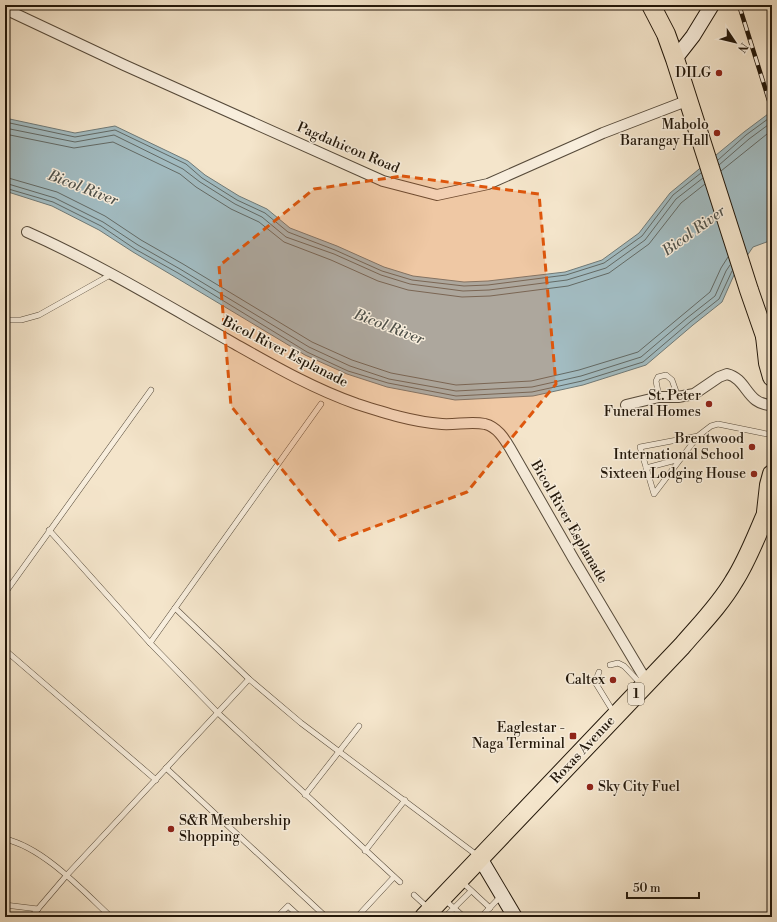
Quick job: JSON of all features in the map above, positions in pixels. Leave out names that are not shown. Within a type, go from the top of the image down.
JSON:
[{"type":"highway","points":[[650,5],[666,34],[689,100],[750,290],[769,342],[768,363],[772,377]]},
{"type":"highway","name":"Roxas Avenue","points":[[439,911],[465,885],[480,858],[645,684],[719,603],[734,582],[755,542],[769,507],[768,485],[772,474]]},
{"type":"main road","points":[[675,60],[693,36],[712,5]]},
{"type":"main road","points":[[480,858],[515,917]]},
{"type":"street","name":"Pagdahicon Road","points":[[5,10],[383,181],[437,195],[488,184],[603,133],[689,100]]},
{"type":"street","name":"Bicol River Esplanade","points":[[27,232],[112,274],[266,361],[327,392],[382,412],[419,421],[448,424],[485,424],[494,428],[501,434],[510,448],[645,684]]},
{"type":"street","points":[[626,405],[659,397],[678,397],[694,394],[719,377],[727,374],[737,378],[758,403],[772,406]]},
{"type":"lane","points":[[5,320],[21,320],[39,315],[112,274]]},
{"type":"lane","points":[[659,397],[656,381],[658,377],[666,375],[672,380],[678,397]]},
{"type":"lane","points":[[5,592],[151,390]]},
{"type":"lane","points":[[150,643],[321,404]]},
{"type":"lane","points":[[698,436],[640,446],[654,494],[698,436],[711,426],[718,424],[772,435]]},
{"type":"lane","points":[[646,468],[681,459]]},
{"type":"lane","points":[[49,530],[150,643],[218,713],[400,882]]},
{"type":"lane","points":[[175,608],[250,679],[301,724],[405,800],[480,858]]},
{"type":"lane","points":[[5,650],[156,780]]},
{"type":"lane","points":[[610,666],[618,663],[624,666],[645,684]]},
{"type":"lane","points":[[599,672],[595,682],[615,715]]},
{"type":"lane","points":[[31,917],[66,876],[250,679]]},
{"type":"lane","points":[[305,795],[359,726]]},
{"type":"lane","points":[[166,768],[326,917]]},
{"type":"lane","points":[[365,851],[405,800]]},
{"type":"lane","points":[[5,839],[19,844],[35,853],[66,876],[111,917]]},
{"type":"lane","points":[[357,917],[394,877]]},
{"type":"lane","points":[[465,885],[490,908]]},
{"type":"lane","points":[[414,895],[439,911],[464,917]]},
{"type":"lane","points":[[481,917],[502,895]]},
{"type":"lane","points":[[5,905],[38,909]]},
{"type":"lane","points":[[277,917],[288,906],[300,917]]},
{"type":"highlighted area","points":[[402,176],[539,194],[556,384],[467,492],[339,540],[231,406],[219,266],[314,189]]},
{"type":"water","name":"Bicol River","points":[[772,111],[772,240],[753,247],[734,275],[722,302],[646,365],[583,385],[533,396],[455,400],[387,387],[347,374],[305,355],[99,230],[52,206],[5,191],[5,118],[75,133],[115,126],[188,161],[205,175],[239,196],[267,209],[290,228],[337,246],[384,267],[413,276],[464,282],[488,281],[565,272],[602,260],[639,233],[670,193]]},
{"type":"railway","points":[[739,5],[772,110]]},
{"type":"place","name":"DILG","points":[[719,73]]},
{"type":"place","name":"Mabolo Barangay Hall","points":[[717,133]]},
{"type":"place","name":"St. Peter Funeral Homes","points":[[709,404]]},
{"type":"place","name":"Brentwood International School","points":[[752,447]]},
{"type":"place","name":"Sixteen Lodging House","points":[[754,474]]},
{"type":"place","name":"Caltex","points":[[613,680]]},
{"type":"place","name":"Eaglestar - Naga Terminal","points":[[573,736]]},
{"type":"place","name":"Sky City Fuel","points":[[590,787]]},
{"type":"place","name":"S&R Membership Shopping","points":[[171,829]]}]
